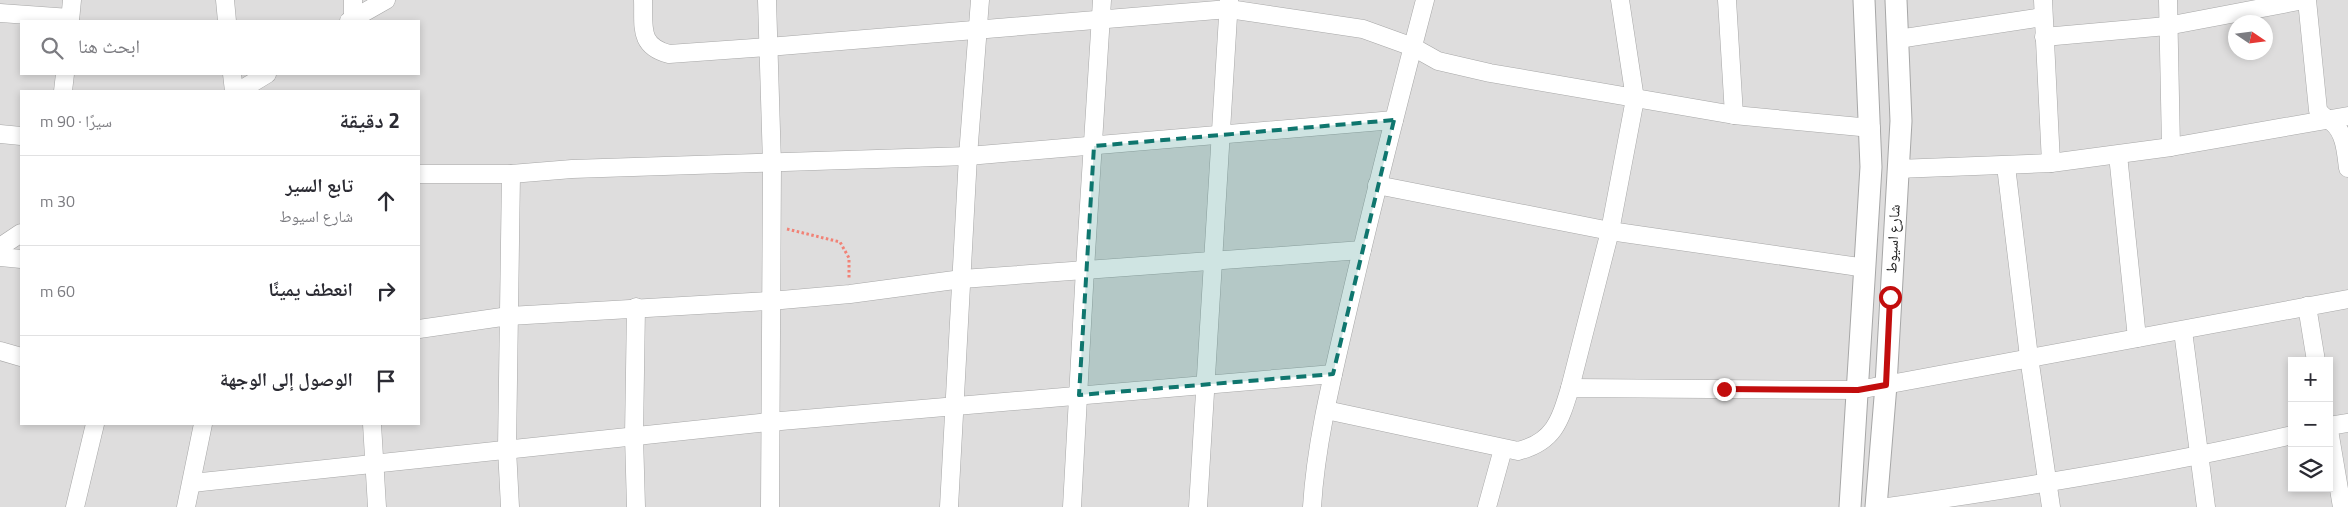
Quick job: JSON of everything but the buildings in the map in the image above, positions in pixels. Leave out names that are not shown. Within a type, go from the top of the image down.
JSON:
[{"type":"street","points":[[0,12],[70,20],[72,0]]},
{"type":"street","points":[[225,0],[227,20]]},
{"type":"street","points":[[351,20],[352,0]]},
{"type":"street","points":[[351,20],[386,0]]},
{"type":"street","points":[[643,0],[644,32],[648,44],[657,50],[669,54],[978,30],[1229,5],[1363,29],[1413,47],[1450,65],[1734,115],[1871,128]]},
{"type":"street","points":[[767,0],[772,164],[770,507]]},
{"type":"street","points":[[949,507],[968,156],[980,0]]},
{"type":"street","points":[[1072,507],[1084,269],[1094,146],[1102,0]]},
{"type":"street","points":[[1312,507],[1333,374],[1377,185],[1425,0]]},
{"type":"street","points":[[1326,410],[1518,451],[1535,447],[1544,440],[1561,418],[1610,231],[1635,99],[1620,0]]},
{"type":"street","points":[[1727,0],[1734,115]]},
{"type":"street","name":"شارع اسيوط","points":[[1850,507],[1866,268],[1871,128],[1864,0]]},
{"type":"street","name":"شارع اسيوط","points":[[1876,507],[1886,385],[1901,121],[1896,0]]},
{"type":"street","points":[[2168,0],[2167,26],[2171,147]]},
{"type":"street","points":[[2044,37],[2167,26],[2305,0],[2315,98],[2320,115],[2335,124],[2342,137],[2348,168]]},
{"type":"street","points":[[1198,507],[1204,384],[1229,5]]},
{"type":"street","points":[[1898,39],[2043,9],[2051,163]]},
{"type":"street","points":[[63,90],[65,75]]},
{"type":"street","points":[[232,75],[234,90]]},
{"type":"street","points":[[241,90],[265,75]]},
{"type":"street","points":[[1897,169],[2006,166],[2118,156],[2330,121],[2348,116]]},
{"type":"street","points":[[420,174],[511,174],[591,169],[968,156],[1220,133],[1394,120]]},
{"type":"street","points":[[0,134],[20,136]]},
{"type":"street","points":[[2118,156],[2137,338]]},
{"type":"street","points":[[2006,166],[2029,357],[2051,507]]},
{"type":"street","points":[[510,507],[507,449],[511,174]]},
{"type":"street","points":[[1377,185],[1610,231],[1866,268]]},
{"type":"street","points":[[0,247],[20,234]]},
{"type":"street","points":[[420,329],[509,316],[636,307],[770,301],[850,294],[962,279],[1362,250]]},
{"type":"street","points":[[0,257],[20,259]]},
{"type":"street","points":[[1570,388],[1858,390],[2348,299]]},
{"type":"street","points":[[2307,306],[2315,357]]},
{"type":"street","points":[[636,307],[634,436],[636,507]]},
{"type":"street","points":[[2183,331],[2206,507]]},
{"type":"street","points":[[0,351],[20,357]]},
{"type":"street","points":[[192,483],[769,422],[1333,374]]},
{"type":"street","points":[[2333,427],[2348,423]]},
{"type":"street","points":[[75,507],[95,425]]},
{"type":"street","points":[[186,507],[203,425]]},
{"type":"street","points":[[372,425],[377,507]]},
{"type":"street","points":[[1888,507],[2049,484],[2199,456],[2288,436]]},
{"type":"street","points":[[2332,447],[2342,507]]},
{"type":"street","points":[[1487,507],[1503,449]]},
{"type":"path","points":[[772,226],[840,242],[849,258],[850,294]]},
{"type":"highlighted area","points":[[1394,120],[1333,374],[1079,395],[1094,146]]},
{"type":"shaded area","points":[[0,0],[2348,0],[2348,507],[0,507]]},
{"type":"route","points":[[1724,389],[1858,390],[1886,385],[1890,297]]}]
